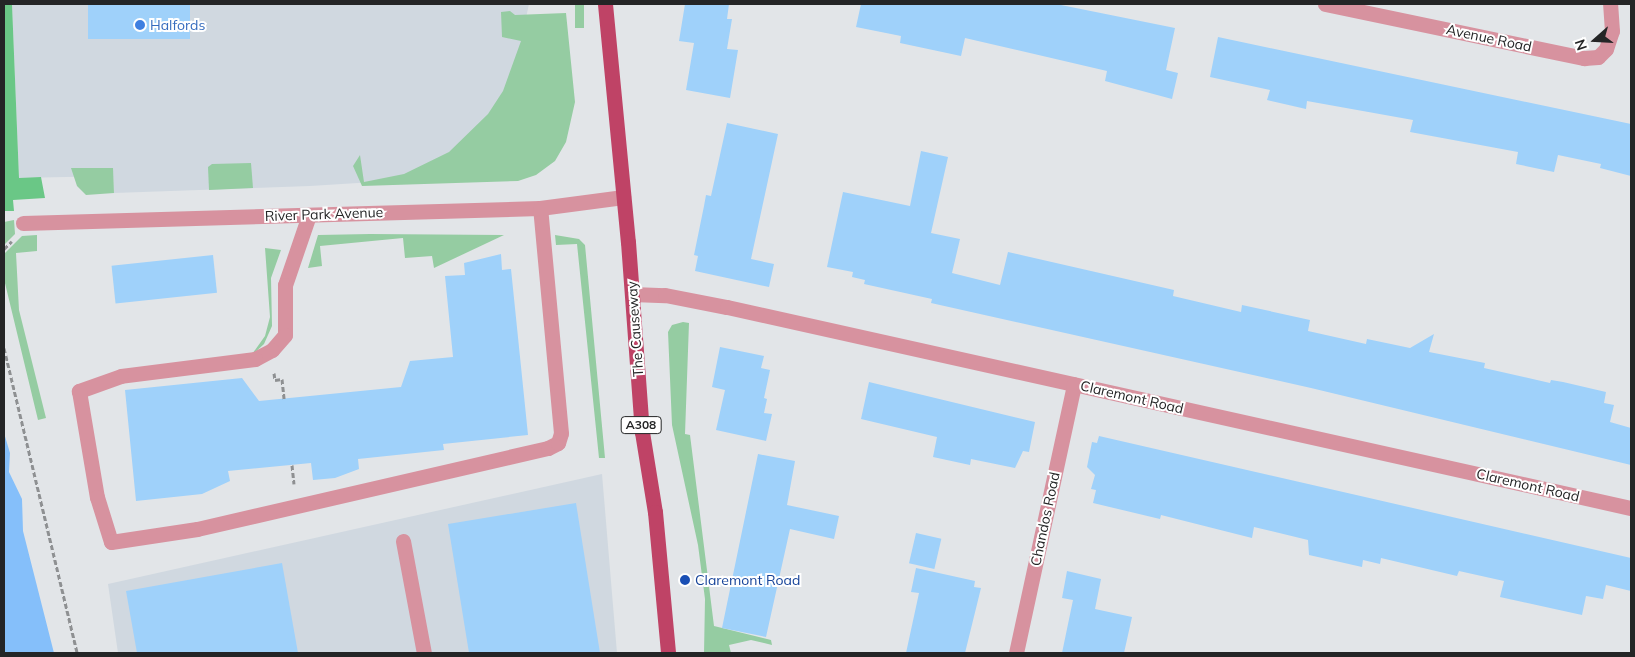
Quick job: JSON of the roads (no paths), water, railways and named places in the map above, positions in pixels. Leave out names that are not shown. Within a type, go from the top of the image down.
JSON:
[{"type":"main road","name":"The Causeway","points":[[605,4],[624,196],[642,432],[655,512],[668,653]]},
{"type":"street","name":"Avenue Road","points":[[1325,4],[1584,58],[1598,57],[1606,49],[1612,31],[1610,4]]},
{"type":"street","name":"River Park Avenue","points":[[24,223],[540,208],[624,196]]},
{"type":"street","points":[[309,215],[285,285],[285,335],[272,350],[255,359],[121,376],[79,390],[97,497],[111,542],[206,527],[548,448],[558,443],[561,433],[540,208]]},
{"type":"street","name":"Claremont Road","points":[[632,294],[665,295],[727,307],[1631,508]]},
{"type":"street","name":"Chandos Road","points":[[1016,653],[1074,384]]},
{"type":"street","points":[[403,540],[424,653]]},
{"type":"water","points":[[4,433],[10,453],[9,472],[22,499],[23,531],[54,653],[4,653]]},
{"type":"place","name":"Halfords","points":[[140,25]]},
{"type":"place","name":"Claremont Road","points":[[685,580]]}]
